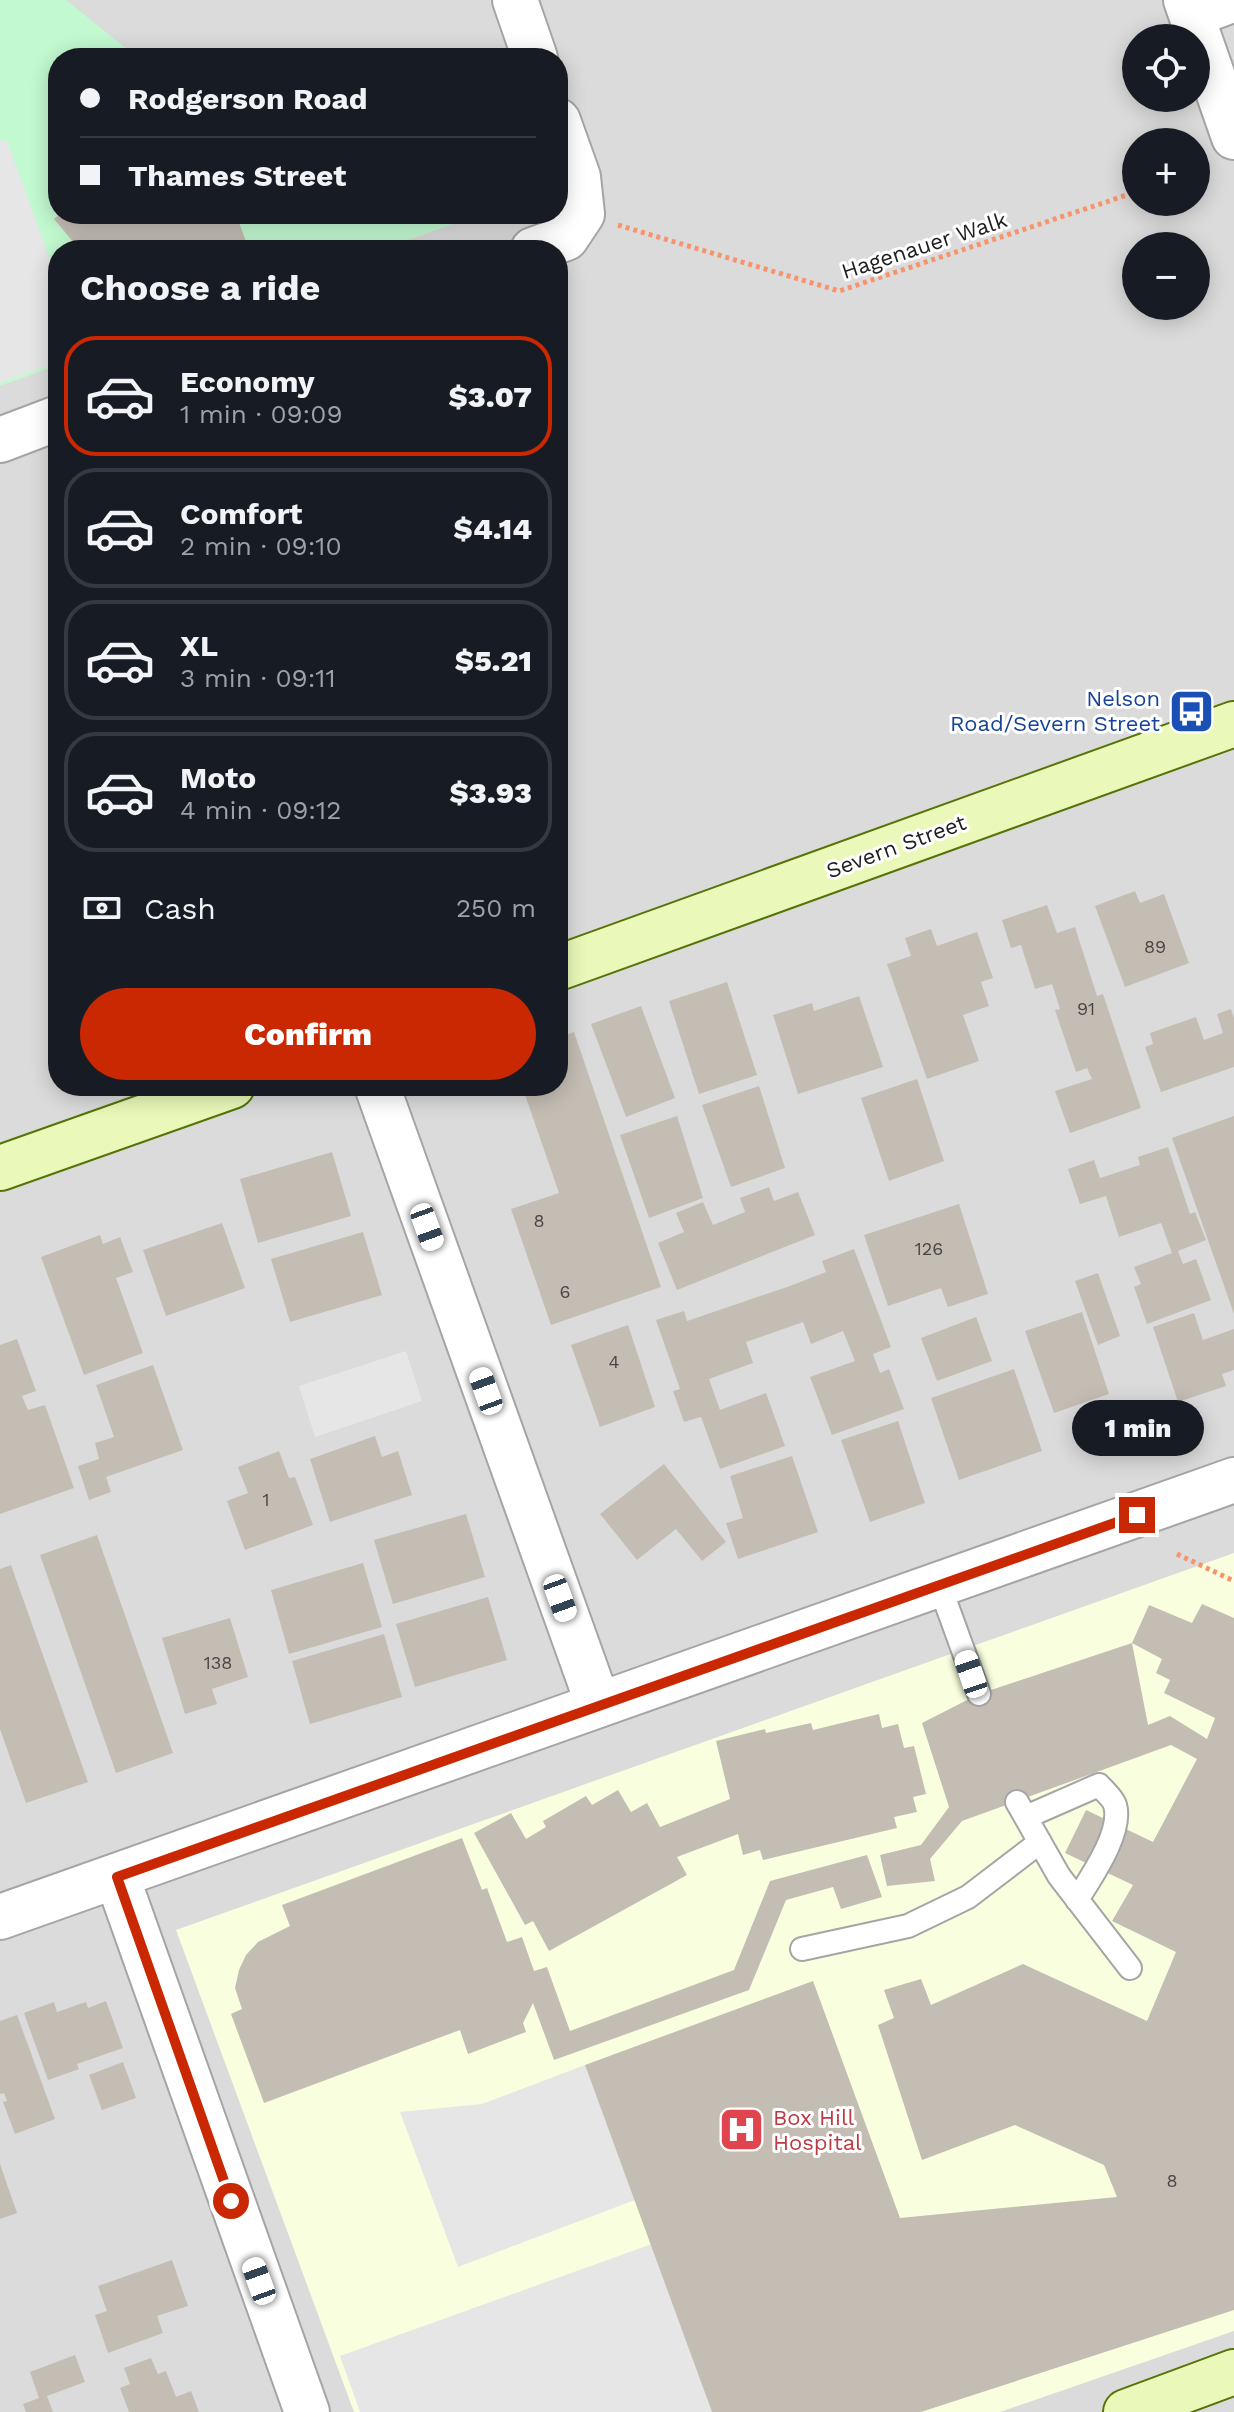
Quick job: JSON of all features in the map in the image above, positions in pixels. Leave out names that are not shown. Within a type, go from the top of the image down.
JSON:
[{"type":"street","points":[[515,0],[532,48]]},
{"type":"street","points":[[1232,0],[1189,8],[1234,137]]},
{"type":"street","points":[[560,240],[566,238],[582,214],[578,177],[568,149]]},
{"type":"street","points":[[0,440],[48,422]]},
{"type":"street","name":"Severn Street","points":[[568,964],[1234,724]]},
{"type":"street","points":[[0,1168],[204,1096]]},
{"type":"street","points":[[381,1096],[598,1704]]},
{"type":"street","points":[[0,1917],[1234,1480]]},
{"type":"street","points":[[117,1877],[307,2412]]},
{"type":"street","points":[[1126,2412],[1234,2372]]},
{"type":"lane","points":[[939,1584],[979,1694]]},
{"type":"lane","points":[[1077,1900],[1116,1824],[1115,1803],[1099,1785],[1022,1810],[1059,1876],[1077,1900],[1130,1968]]},
{"type":"lane","points":[[802,1949],[908,1926],[968,1897],[1040,1842]]},
{"type":"path","name":"Hagenauer Walk","points":[[582,214],[839,291],[1122,197]]},
{"type":"path","points":[[1177,1554],[1234,1581]]},
{"type":"shaded area","points":[[0,0],[1234,0],[1234,2412],[0,2412]]},
{"type":"shaded area","points":[[6,139],[48,254],[48,366],[0,383],[0,141]]},
{"type":"shaded area","points":[[406,1351],[422,1401],[315,1437],[299,1386]]},
{"type":"shaded area","name":"Box Hill Hospital","points":[[1234,1553],[1234,2331],[1000,2412],[354,2412],[176,1930]]},
{"type":"shaded area","points":[[585,2065],[635,2200],[458,2267],[400,2112],[482,2104]]},
{"type":"shaded area","points":[[652,2244],[712,2412],[360,2412],[340,2356]]},
{"type":"green space","points":[[0,0],[66,0],[126,48],[48,48],[48,224],[453,224],[408,240],[48,240],[48,369],[0,386]]},
{"type":"building","points":[[58,224],[240,224],[245,240],[72,240]]},
{"type":"building","points":[[1135,891],[1140,903],[1164,894],[1189,963],[1125,987],[1095,906]]},
{"type":"building","points":[[1047,905],[1057,933],[1075,927],[1097,996],[1103,994],[1141,1108],[1070,1133],[1055,1091],[1092,1079],[1087,1068],[1076,1072],[1055,1010],[1060,1009],[1052,984],[1035,989],[1021,945],[1011,948],[1002,920]]},
{"type":"building","points":[[931,929],[937,946],[977,932],[993,978],[981,982],[989,1006],[963,1015],[979,1061],[927,1079],[887,964],[911,956],[905,938]]},
{"type":"building","points":[[727,982],[757,1075],[699,1094],[669,1001]]},
{"type":"building","points":[[859,996],[883,1067],[798,1094],[773,1015],[812,1003],[814,1011]]},
{"type":"building","points":[[641,1006],[675,1098],[626,1117],[591,1024]]},
{"type":"building","points":[[1231,1009],[1234,1018],[1234,1067],[1161,1092],[1145,1047],[1153,1044],[1150,1033],[1196,1017],[1204,1040],[1223,1033],[1217,1014]]},
{"type":"building","points":[[574,1032],[661,1287],[551,1325],[511,1209],[559,1193],[525,1096],[568,1096],[568,1034]]},
{"type":"building","points":[[917,1079],[944,1161],[889,1181],[861,1098]]},
{"type":"building","points":[[759,1086],[785,1168],[731,1187],[702,1105]]},
{"type":"building","points":[[677,1116],[703,1198],[649,1218],[620,1135]]},
{"type":"building","points":[[1234,1116],[1234,1314],[1172,1138]]},
{"type":"building","points":[[1168,1147],[1190,1214],[1195,1212],[1206,1240],[1178,1251],[1183,1264],[1196,1259],[1211,1300],[1147,1324],[1134,1287],[1141,1284],[1134,1267],[1172,1253],[1161,1223],[1119,1237],[1106,1196],[1080,1204],[1068,1169],[1094,1160],[1100,1178],[1140,1165],[1138,1157]]},
{"type":"building","points":[[332,1152],[351,1216],[258,1243],[240,1179]]},
{"type":"building","points":[[769,1187],[774,1201],[798,1192],[815,1235],[677,1290],[658,1243],[684,1232],[676,1213],[703,1202],[713,1225],[745,1212],[740,1198]]},
{"type":"building","points":[[959,1204],[988,1294],[948,1307],[941,1288],[888,1306],[864,1235]]},
{"type":"building","points":[[222,1223],[245,1288],[166,1316],[143,1250]]},
{"type":"building","points":[[363,1232],[382,1295],[290,1322],[271,1259]]},
{"type":"building","points":[[100,1235],[103,1244],[120,1237],[133,1272],[116,1278],[143,1353],[84,1375],[41,1257]]},
{"type":"building","points":[[854,1249],[891,1347],[873,1354],[880,1373],[889,1369],[904,1409],[832,1435],[810,1377],[855,1361],[843,1331],[811,1344],[803,1322],[746,1342],[753,1363],[709,1379],[720,1410],[766,1393],[785,1446],[720,1469],[701,1417],[684,1422],[673,1391],[680,1389],[656,1320],[684,1311],[687,1321],[790,1286],[826,1272],[822,1261]]},
{"type":"building","points":[[1098,1273],[1120,1336],[1098,1345],[1075,1281]]},
{"type":"building","points":[[1082,1312],[1109,1394],[1054,1413],[1025,1331]]},
{"type":"building","points":[[1194,1313],[1203,1340],[1234,1329],[1234,1370],[1222,1374],[1226,1386],[1178,1402],[1153,1327]]},
{"type":"building","points":[[976,1317],[992,1361],[937,1381],[921,1338]]},
{"type":"building","points":[[628,1325],[655,1407],[600,1427],[571,1345]]},
{"type":"building","points":[[17,1339],[36,1391],[22,1396],[28,1410],[45,1405],[74,1488],[0,1514],[0,1345]]},
{"type":"building","points":[[153,1365],[183,1450],[106,1477],[111,1492],[89,1500],[78,1466],[99,1459],[95,1443],[114,1437],[96,1385]]},
{"type":"building","points":[[1014,1369],[1042,1451],[959,1480],[931,1398]]},
{"type":"building","points":[[898,1421],[925,1503],[870,1522],[841,1440]]},
{"type":"building","points":[[375,1436],[382,1457],[398,1451],[412,1495],[330,1522],[310,1459]]},
{"type":"building","points":[[279,1451],[289,1478],[295,1477],[313,1525],[245,1550],[227,1501],[248,1493],[238,1467]]},
{"type":"building","points":[[792,1456],[818,1532],[738,1559],[726,1523],[743,1518],[730,1476]]},
{"type":"building","points":[[664,1464],[726,1542],[702,1561],[676,1529],[637,1560],[600,1514]]},
{"type":"building","points":[[466,1514],[485,1577],[393,1604],[374,1540]]},
{"type":"building","points":[[97,1535],[173,1753],[116,1773],[40,1555]]},
{"type":"building","points":[[363,1563],[382,1627],[289,1654],[271,1590]]},
{"type":"building","points":[[11,1565],[88,1782],[26,1803],[0,1729],[0,1569]]},
{"type":"building","points":[[488,1597],[507,1660],[415,1687],[396,1624]]},
{"type":"building","points":[[1202,1604],[1234,1618],[1234,2310],[921,2412],[712,2412],[585,2065],[813,1981],[900,2218],[1117,2197],[1104,2165],[1015,2125],[922,2160],[878,2025],[894,2018],[884,1990],[921,1979],[931,2005],[1023,1964],[1147,2021],[1176,1952],[1112,1921],[1133,1885],[1065,1853],[1086,1810],[1153,1842],[1197,1759],[1171,1745],[962,1821],[930,1859],[935,1881],[887,1886],[880,1855],[921,1845],[949,1807],[922,1723],[979,1694],[1132,1643],[1149,1605],[1192,1623]],"holes":[[[1132,1643],[1162,1659],[1156,1673],[1170,1680],[1164,1693],[1215,1718],[1207,1739],[1170,1716],[1148,1725]]]},
{"type":"building","points":[[230,1618],[248,1677],[212,1689],[217,1704],[185,1714],[162,1638]]},
{"type":"building","points":[[384,1634],[402,1697],[310,1724],[292,1661]]},
{"type":"building","points":[[879,1714],[882,1728],[898,1724],[904,1748],[914,1746],[926,1794],[913,1797],[917,1812],[894,1817],[897,1828],[763,1860],[760,1850],[743,1855],[738,1834],[677,1857],[687,1875],[549,1951],[533,1921],[525,1925],[474,1833],[511,1813],[526,1839],[546,1827],[543,1821],[586,1796],[592,1805],[618,1790],[631,1812],[647,1803],[660,1827],[730,1799],[716,1741],[765,1729],[766,1733],[811,1723],[813,1730]]},
{"type":"building","points":[[462,1838],[482,1890],[487,1888],[507,1942],[522,1937],[534,1971],[547,1967],[570,2031],[734,1970],[770,1881],[867,1855],[882,1897],[841,1909],[833,1887],[786,1900],[749,1990],[554,2060],[533,2003],[523,2023],[526,2032],[468,2054],[460,2030],[264,2103],[231,2014],[242,2009],[235,1988],[246,1955],[258,1942],[290,1926],[282,1905]]},
{"type":"building","points":[[106,2001],[123,2048],[77,2064],[79,2069],[48,2080],[24,2013],[54,2002],[57,2012],[86,2002],[88,2008]]},
{"type":"building","points":[[17,2015],[55,2119],[15,2134],[3,2102],[7,2101],[4,2093],[0,2094],[0,2021]]},
{"type":"building","points":[[123,2062],[136,2098],[102,2110],[89,2075]]},
{"type":"building","points":[[0,2164],[17,2213],[0,2219]]},
{"type":"building","points":[[172,2260],[188,2306],[157,2316],[163,2333],[108,2353],[95,2315],[107,2311],[98,2286]]},
{"type":"building","points":[[75,2355],[85,2382],[47,2396],[53,2412],[26,2412],[23,2404],[39,2398],[30,2372]]},
{"type":"building","points":[[151,2358],[158,2374],[166,2371],[176,2397],[191,2391],[199,2412],[129,2412],[120,2388],[130,2384],[124,2368]]},
{"type":"place","name":"Nelson Road/Severn Street","points":[[1191,711]]},
{"type":"place","name":"Box Hill Hospital","points":[[742,2130]]},
{"type":"route","points":[[231,2201],[117,1877],[1137,1515]]}]
